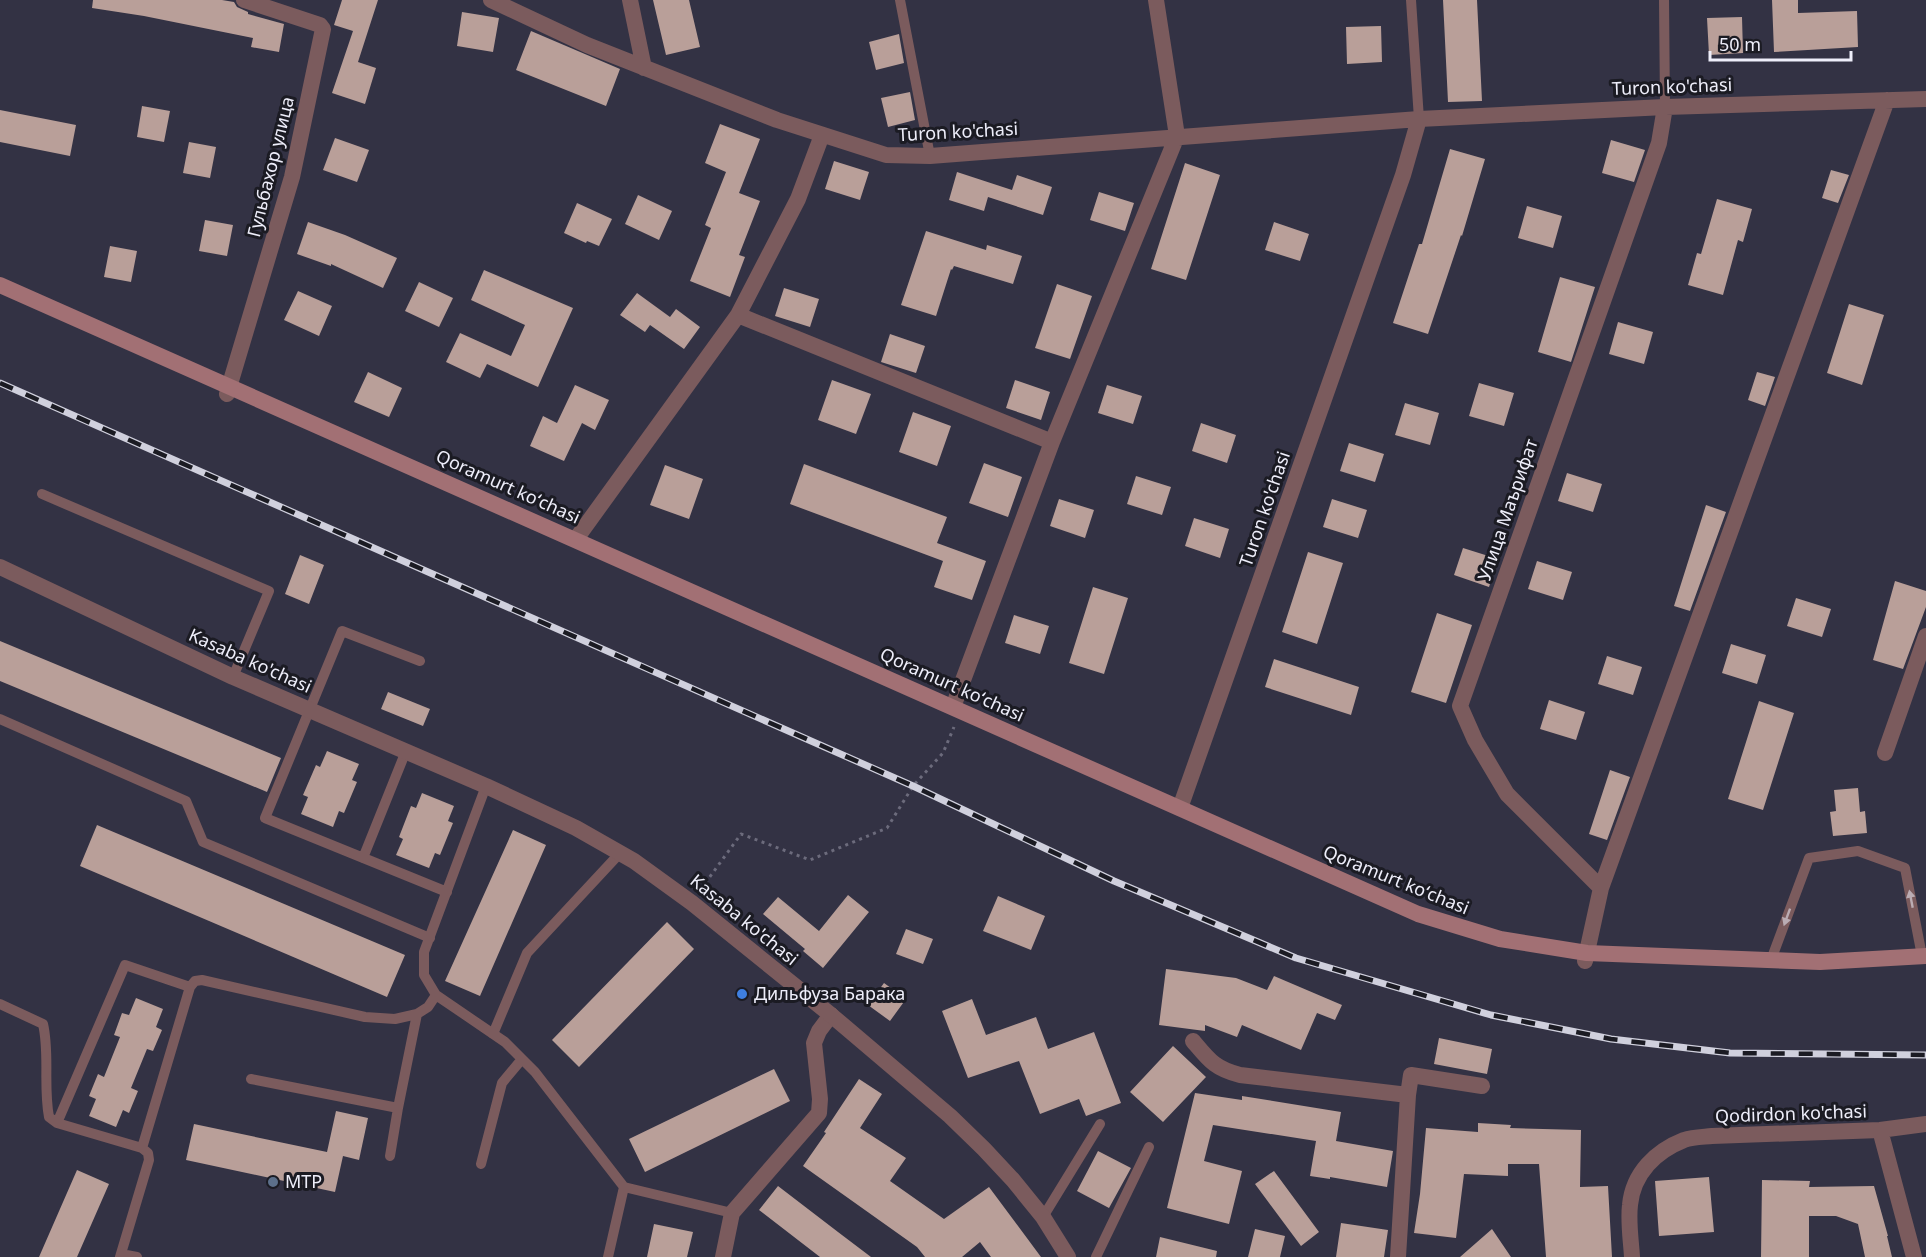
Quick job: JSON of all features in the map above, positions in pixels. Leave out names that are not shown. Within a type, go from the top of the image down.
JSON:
[{"type":"main road","name":"Qoramurt koʻchasi","points":[[0,285],[228,390],[955,713],[1180,808],[1418,914],[1500,939],[1586,957],[1820,962],[1925,959]]},
{"type":"main road","name":"Qoramurt koʻchasi","points":[[0,295],[576,539],[1277,863],[1414,922],[1498,947],[1586,957],[1817,971],[1925,959]]},
{"type":"street","name":"Гульбахор улица","points":[[228,390],[292,177],[323,29],[320,25],[244,0]]},
{"type":"street","name":"Turon ko'chasi","points":[[491,0],[587,45],[644,68],[777,120],[886,155],[930,156],[1419,119],[1665,106],[1926,99]]},
{"type":"street","points":[[630,0],[644,68]]},
{"type":"street","points":[[955,713],[1052,442],[1177,136],[1156,0]]},
{"type":"street","points":[[1586,957],[1601,888],[1887,100]]},
{"type":"street","name":"Улица Маърифат","points":[[1601,888],[1507,794],[1475,740],[1460,706],[1659,143],[1665,106]]},
{"type":"street","name":"Turon ko'chasi","points":[[1180,808],[1403,175],[1419,119]]},
{"type":"street","points":[[576,539],[738,315],[798,199],[822,135]]},
{"type":"street","points":[[738,315],[1052,442]]},
{"type":"street","name":"Kasaba ko'chasi","points":[[0,567],[233,677],[486,786],[621,852],[692,903],[831,1015],[950,1116],[1013,1180],[1043,1217],[1068,1257]]},
{"type":"street","points":[[1885,753],[1926,636]]},
{"type":"street","points":[[723,1257],[732,1213],[819,1113],[820,1099],[814,1043],[819,1031],[831,1015]]},
{"type":"street","points":[[1193,1041],[1211,1063],[1224,1071],[1240,1075],[1408,1095]]},
{"type":"street","points":[[1398,1257],[1411,1074],[1482,1086]]},
{"type":"street","name":"Qodirdon ko'chasi","points":[[1632,1257],[1630,1205],[1633,1190],[1648,1163],[1661,1151],[1686,1139],[1880,1130],[1926,1124]]},
{"type":"street","points":[[1880,1130],[1914,1257]]},
{"type":"lane","points":[[900,0],[930,156]]},
{"type":"lane","points":[[1411,0],[1419,119]]},
{"type":"lane","points":[[1664,0],[1665,106]]},
{"type":"lane","points":[[42,494],[269,591],[233,677]]},
{"type":"lane","points":[[420,661],[342,631],[265,818],[447,892]]},
{"type":"lane","points":[[0,719],[186,801],[203,842],[430,938]]},
{"type":"lane","points":[[363,858],[406,751]]},
{"type":"lane","points":[[486,786],[424,952],[424,975],[436,995],[505,1042],[535,1072],[624,1187],[732,1213]]},
{"type":"lane","points":[[1771,960],[1809,858],[1858,851],[1905,868],[1925,959]]},
{"type":"lane","points":[[493,1034],[527,953],[621,852]]},
{"type":"lane","points":[[57,1123],[124,965],[190,987]]},
{"type":"lane","points":[[142,1148],[190,987],[195,981],[202,980],[365,1017],[395,1019],[417,1014],[428,1007],[436,995]]},
{"type":"lane","points":[[0,1004],[43,1024],[47,1042],[45,1063],[49,1117],[57,1123],[142,1148],[148,1153],[149,1160],[121,1255],[137,1257]]},
{"type":"lane","points":[[390,1155],[417,1014]]},
{"type":"lane","points":[[481,1164],[501,1083],[522,1059]]},
{"type":"lane","points":[[251,1079],[398,1108]]},
{"type":"lane","points":[[1043,1217],[1101,1124]]},
{"type":"lane","points":[[1096,1257],[1149,1147]]},
{"type":"lane","points":[[608,1257],[624,1187]]},
{"type":"path","points":[[692,903],[741,834],[810,860],[887,828],[913,786],[943,753],[955,713]]},
{"type":"building","points":[[93,0],[222,0],[234,2],[237,7],[248,14],[284,24],[279,52],[251,47],[253,38],[92,8]]},
{"type":"building","points":[[342,0],[378,0],[358,62],[376,68],[365,104],[332,93],[353,31],[334,25]]},
{"type":"building","points":[[653,0],[689,0],[700,47],[666,55]]},
{"type":"building","points":[[1443,0],[1477,0],[1482,101],[1448,102]]},
{"type":"building","points":[[1772,0],[1798,0],[1798,13],[1857,11],[1858,47],[1774,52]]},
{"type":"building","points":[[462,12],[499,18],[493,52],[457,46]]},
{"type":"building","points":[[1742,17],[1743,53],[1709,55],[1707,18]]},
{"type":"building","points":[[1381,26],[1382,62],[1347,64],[1346,27]]},
{"type":"building","points":[[531,31],[620,69],[606,106],[516,70]]},
{"type":"building","points":[[899,34],[904,63],[876,70],[869,42]]},
{"type":"building","points":[[910,92],[915,120],[888,127],[881,98]]},
{"type":"building","points":[[142,106],[170,111],[164,142],[137,137]]},
{"type":"building","points":[[0,110],[76,125],[70,156],[0,142]]},
{"type":"building","points":[[720,124],[760,139],[739,193],[760,201],[739,255],[745,257],[730,297],[690,281],[711,228],[705,225],[726,172],[705,163]]},
{"type":"building","points":[[335,138],[369,150],[357,182],[323,170]]},
{"type":"building","points":[[1611,140],[1645,150],[1634,182],[1602,173]]},
{"type":"building","points":[[189,142],[216,147],[210,178],[183,173]]},
{"type":"building","points":[[1450,149],[1485,159],[1462,236],[1428,334],[1393,323],[1419,244],[1422,244]]},
{"type":"building","points":[[834,161],[869,172],[860,200],[825,189]]},
{"type":"building","points":[[1185,163],[1220,175],[1186,280],[1151,269]]},
{"type":"building","points":[[1831,170],[1849,175],[1838,203],[1822,198]]},
{"type":"building","points":[[957,172],[1012,190],[1017,175],[1052,187],[1043,215],[988,197],[984,211],[949,200]]},
{"type":"building","points":[[1099,192],[1134,203],[1125,231],[1090,220]]},
{"type":"building","points":[[638,195],[672,211],[659,240],[625,224]]},
{"type":"building","points":[[1717,199],[1752,209],[1743,242],[1738,240],[1723,295],[1688,285],[1697,253],[1701,254]]},
{"type":"building","points":[[577,203],[612,219],[599,246],[564,233]]},
{"type":"building","points":[[1527,206],[1562,216],[1553,248],[1518,238]]},
{"type":"building","points":[[205,220],[233,225],[227,256],[199,251]]},
{"type":"building","points":[[308,222],[345,235],[397,258],[383,288],[331,264],[331,266],[297,254]]},
{"type":"building","points":[[1274,222],[1309,234],[1300,261],[1265,250]]},
{"type":"building","points":[[926,231],[986,250],[987,245],[1022,256],[1013,284],[954,266],[951,269],[936,316],[901,305]]},
{"type":"building","points":[[110,246],[137,251],[131,282],[104,277]]},
{"type":"building","points":[[484,270],[573,308],[538,387],[487,364],[480,378],[446,362],[460,333],[511,356],[525,325],[471,300]]},
{"type":"building","points":[[1560,277],[1595,287],[1571,362],[1538,352]]},
{"type":"building","points":[[419,282],[453,298],[439,327],[405,311]]},
{"type":"building","points":[[1057,284],[1092,296],[1070,359],[1035,348]]},
{"type":"building","points":[[784,288],[819,299],[810,327],[775,316]]},
{"type":"building","points":[[298,291],[332,306],[319,336],[284,320]]},
{"type":"building","points":[[637,293],[670,317],[676,309],[700,327],[684,349],[650,325],[645,332],[620,315]]},
{"type":"building","points":[[1849,304],[1884,315],[1862,385],[1827,373]]},
{"type":"building","points":[[1618,322],[1653,332],[1644,364],[1609,354]]},
{"type":"building","points":[[890,334],[925,346],[916,373],[881,362]]},
{"type":"building","points":[[368,372],[402,388],[389,417],[354,402]]},
{"type":"building","points":[[1757,372],[1775,377],[1765,406],[1748,400]]},
{"type":"building","points":[[832,380],[871,394],[856,434],[818,420]]},
{"type":"building","points":[[1015,380],[1050,392],[1041,420],[1006,408]]},
{"type":"building","points":[[1479,383],[1514,393],[1504,426],[1469,416]]},
{"type":"building","points":[[575,385],[609,400],[595,430],[582,423],[564,461],[530,446],[543,416],[557,423]]},
{"type":"building","points":[[1107,385],[1142,396],[1133,424],[1098,413]]},
{"type":"building","points":[[1405,403],[1439,413],[1430,445],[1395,435]]},
{"type":"building","points":[[913,412],[951,426],[937,466],[899,452]]},
{"type":"building","points":[[1201,423],[1236,435],[1227,463],[1192,451]]},
{"type":"building","points":[[1349,443],[1384,454],[1375,482],[1340,471]]},
{"type":"building","points":[[984,463],[1022,477],[1008,517],[969,503]]},
{"type":"building","points":[[804,464],[947,517],[937,543],[986,561],[972,600],[934,587],[943,561],[790,504]]},
{"type":"building","points":[[665,465],[703,479],[689,519],[650,505]]},
{"type":"building","points":[[1567,473],[1602,484],[1593,512],[1558,501]]},
{"type":"building","points":[[1136,476],[1171,487],[1162,515],[1127,504]]},
{"type":"building","points":[[1059,499],[1094,510],[1085,538],[1050,526]]},
{"type":"building","points":[[1332,499],[1367,510],[1358,538],[1323,527]]},
{"type":"building","points":[[1706,505],[1726,512],[1690,611],[1674,606]]},
{"type":"building","points":[[1194,518],[1229,529],[1220,558],[1185,546]]},
{"type":"building","points":[[1463,548],[1498,559],[1489,587],[1454,575]]},
{"type":"building","points":[[1308,552],[1343,563],[1317,644],[1282,632]]},
{"type":"building","points":[[300,555],[324,565],[309,604],[285,594]]},
{"type":"building","points":[[1537,561],[1572,572],[1563,600],[1528,589]]},
{"type":"building","points":[[1895,581],[1926,591],[1926,607],[1903,669],[1873,660]]},
{"type":"building","points":[[1093,587],[1128,598],[1104,674],[1069,663]]},
{"type":"building","points":[[1796,598],[1831,609],[1822,637],[1787,626]]},
{"type":"building","points":[[1437,613],[1472,625],[1446,703],[1411,692]]},
{"type":"building","points":[[1014,615],[1049,626],[1040,654],[1005,643]]},
{"type":"building","points":[[0,641],[281,758],[267,792],[0,681]]},
{"type":"building","points":[[1731,644],[1766,655],[1757,684],[1722,673]]},
{"type":"building","points":[[1607,656],[1642,667],[1633,695],[1598,684]]},
{"type":"building","points":[[1274,659],[1359,687],[1351,715],[1265,687]]},
{"type":"building","points":[[388,692],[430,709],[423,726],[381,709]]},
{"type":"building","points":[[1549,700],[1585,712],[1576,740],[1540,729]]},
{"type":"building","points":[[1759,701],[1794,713],[1763,810],[1728,799]]},
{"type":"building","points":[[327,751],[359,764],[352,780],[357,782],[344,813],[339,811],[333,827],[301,814],[308,797],[303,795],[316,765],[320,767]]},
{"type":"building","points":[[1610,770],[1630,777],[1607,840],[1589,834]]},
{"type":"building","points":[[1858,788],[1860,812],[1865,811],[1867,833],[1833,836],[1830,812],[1836,811],[1834,790]]},
{"type":"building","points":[[422,793],[454,806],[448,821],[453,823],[440,855],[435,853],[429,868],[396,855],[403,839],[399,837],[411,806],[416,808]]},
{"type":"building","points":[[97,825],[405,955],[387,997],[80,866]]},
{"type":"building","points":[[513,830],[546,845],[480,996],[445,981]]},
{"type":"building","points":[[848,895],[869,912],[823,968],[803,951],[805,949],[763,914],[778,897],[819,931]]},
{"type":"building","points":[[998,896],[1045,916],[1031,950],[983,931]]},
{"type":"building","points":[[667,922],[694,949],[579,1067],[552,1040]]},
{"type":"building","points":[[906,929],[933,939],[923,964],[896,954]]},
{"type":"building","points":[[1166,969],[1236,978],[1267,990],[1274,976],[1342,1005],[1335,1020],[1317,1013],[1301,1050],[1242,1025],[1237,1037],[1205,1025],[1205,1031],[1159,1025]]},
{"type":"building","points":[[884,983],[906,999],[890,1021],[868,1005]]},
{"type":"building","points":[[136,998],[163,1009],[156,1027],[162,1030],[153,1051],[147,1049],[131,1088],[138,1091],[129,1113],[123,1110],[116,1127],[89,1116],[96,1099],[89,1096],[98,1074],[104,1077],[120,1037],[114,1035],[122,1013],[129,1015]]},
{"type":"building","points":[[972,999],[986,1035],[1036,1017],[1048,1049],[1094,1032],[1121,1103],[1086,1116],[1079,1099],[1040,1114],[1019,1061],[968,1078],[942,1011]]},
{"type":"building","points":[[1439,1038],[1492,1049],[1487,1074],[1434,1064]]},
{"type":"building","points":[[1173,1046],[1206,1077],[1163,1122],[1130,1092]]},
{"type":"building","points":[[774,1069],[790,1101],[645,1172],[629,1139]]},
{"type":"building","points":[[859,1079],[882,1094],[860,1128],[906,1158],[890,1181],[944,1219],[989,1187],[1041,1257],[991,1257],[980,1242],[962,1257],[925,1257],[917,1247],[803,1166]]},
{"type":"building","points":[[1195,1093],[1242,1100],[1242,1096],[1341,1112],[1336,1141],[1393,1151],[1387,1187],[1330,1177],[1330,1179],[1310,1176],[1316,1141],[1213,1125],[1204,1161],[1242,1171],[1229,1224],[1167,1208]]},
{"type":"building","points":[[336,1111],[368,1118],[359,1160],[343,1156],[335,1192],[186,1160],[194,1124],[327,1152]]},
{"type":"building","points":[[1478,1123],[1511,1125],[1510,1128],[1581,1130],[1580,1187],[1608,1186],[1612,1257],[1546,1257],[1539,1164],[1508,1164],[1508,1176],[1464,1174],[1456,1238],[1414,1233],[1426,1128],[1478,1132]]},
{"type":"building","points":[[1098,1151],[1131,1168],[1109,1208],[1077,1191]]},
{"type":"building","points":[[77,1170],[109,1184],[77,1257],[39,1257]]},
{"type":"building","points":[[1274,1171],[1319,1232],[1301,1246],[1255,1184]]},
{"type":"building","points":[[1709,1177],[1714,1232],[1659,1236],[1655,1181]]},
{"type":"building","points":[[1762,1180],[1810,1181],[1809,1187],[1874,1186],[1892,1257],[1865,1257],[1858,1224],[1836,1216],[1809,1216],[1809,1257],[1761,1257]]},
{"type":"building","points":[[778,1186],[871,1257],[820,1257],[759,1210]]},
{"type":"building","points":[[1341,1223],[1388,1230],[1384,1257],[1336,1257]]},
{"type":"building","points":[[654,1224],[693,1232],[687,1257],[647,1257]]},
{"type":"building","points":[[1255,1229],[1285,1236],[1280,1257],[1248,1257]]},
{"type":"building","points":[[1492,1229],[1511,1257],[1460,1257]]},
{"type":"building","points":[[1160,1237],[1217,1251],[1216,1257],[1156,1257]]},
{"type":"railway","points":[[0,383],[913,786],[1114,881],[1296,958],[1491,1015],[1611,1039],[1730,1053],[1926,1055]]},
{"type":"place","name":"Дильфуза Барака","points":[[742,994]]},
{"type":"place","name":"MTP","points":[[273,1182]]}]
